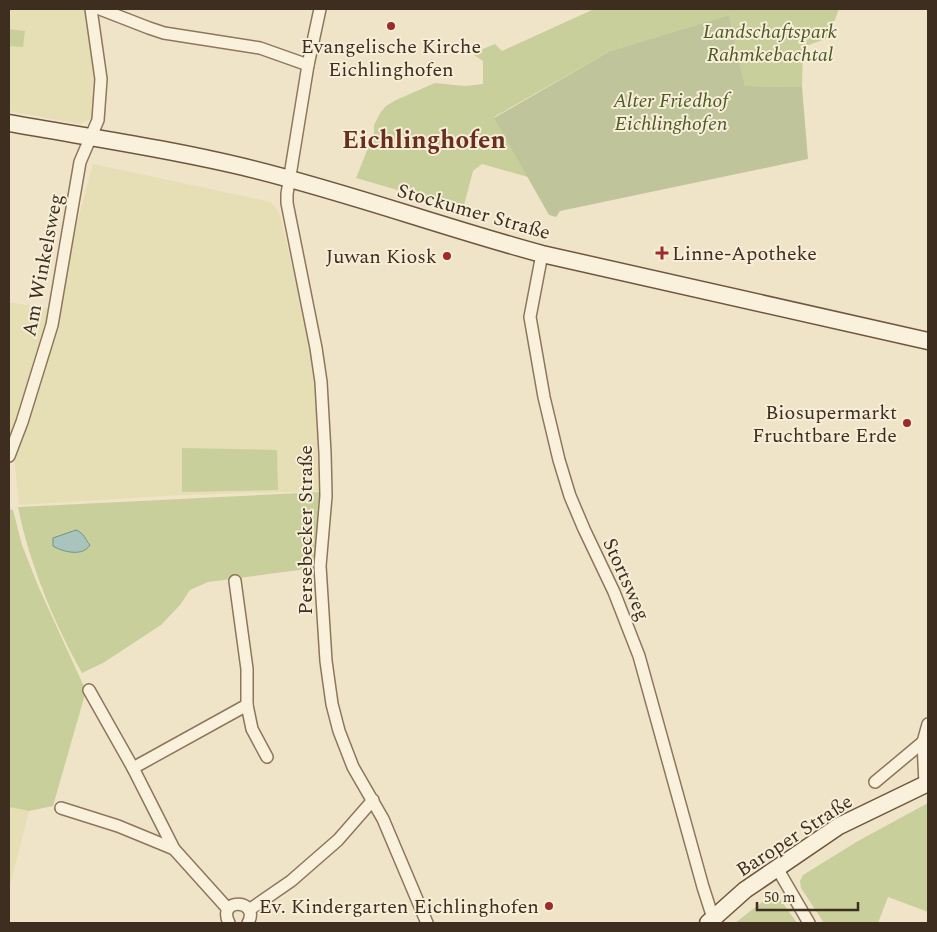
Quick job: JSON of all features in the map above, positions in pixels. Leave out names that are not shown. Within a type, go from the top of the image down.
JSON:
[{"type":"main road","name":"Stockumer Straße","points":[[9,123],[205,158],[289,179],[542,254],[928,341]]},
{"type":"main road","name":"Baroper Straße","points":[[711,921],[745,890],[839,826],[926,784]]},
{"type":"street","name":"Am Winkelsweg","points":[[9,456],[22,422],[52,325],[80,162],[92,138],[98,120],[101,85],[99,60],[90,9]]},
{"type":"street","points":[[100,9],[159,31],[260,48],[308,65]]},
{"type":"street","name":"Persebecker Straße","points":[[320,9],[308,65],[289,179],[287,204],[316,348],[324,417],[326,496],[320,566],[326,661],[339,731],[353,767],[383,819],[427,923]]},
{"type":"street","name":"Stortsweg","points":[[542,254],[530,317],[531,331],[559,460],[580,520],[614,592],[640,656],[711,921]]},
{"type":"street","points":[[235,581],[247,669],[247,705],[252,729],[267,757]]},
{"type":"street","points":[[89,690],[133,768],[174,849],[228,909]]},
{"type":"street","points":[[133,768],[247,705]]},
{"type":"street","name":"Baroper Straße","points":[[926,784],[924,742],[928,724]]},
{"type":"street","points":[[876,782],[924,742]]},
{"type":"street","points":[[249,910],[291,881],[338,840],[373,800]]},
{"type":"street","points":[[61,808],[118,826],[174,849]]},
{"type":"street","points":[[777,868],[809,923]]},
{"type":"street","points":[[229,923],[227,918],[228,909],[233,905],[239,904],[244,905],[249,910],[248,923]]},
{"type":"shaded area","points":[[9,9],[84,9],[95,62],[96,87],[92,119],[80,124],[9,111]]},
{"type":"shaded area","points":[[93,164],[271,202],[276,208],[280,215],[295,279],[315,386],[319,491],[183,495],[19,505],[14,456]]},
{"type":"shaded area","points":[[9,302],[51,309],[31,376],[9,437]]},
{"type":"shaded area","points":[[9,807],[29,811],[9,890]]},
{"type":"green space","name":"Landschaftspark Rahmkebachtal","points":[[594,9],[839,9],[828,38],[803,47],[802,87],[745,86],[729,15],[610,51],[494,117],[528,177],[482,164],[473,171],[463,209],[356,178],[374,133],[374,125],[386,106],[435,83],[465,86],[483,84],[483,61],[474,55],[478,51],[495,44],[502,51]]},
{"type":"green space","name":"Alter Friedhof Eichlinghofen","points":[[729,15],[745,86],[802,87],[808,159],[560,211],[556,217],[549,215],[494,118],[610,51]]},
{"type":"green space","points":[[9,29],[25,31],[23,47],[9,46]]},
{"type":"green space","points":[[182,448],[277,450],[278,490],[182,492]]},
{"type":"green space","points":[[320,492],[314,568],[208,582],[190,590],[180,605],[161,625],[103,663],[82,673],[52,613],[29,550],[18,507]],"holes":[[[86,539],[90,545],[87,549],[79,552],[70,552],[56,548]]]},
{"type":"green space","points":[[9,509],[13,510],[22,545],[39,588],[86,691],[53,806],[29,811],[9,807]]},
{"type":"green space","points":[[928,803],[928,912],[888,897],[878,923],[824,923],[801,888],[800,881],[803,875],[858,841]]},
{"type":"green space","points":[[773,897],[780,899],[797,923],[735,923],[766,899]]},
{"type":"water","points":[[76,530],[83,534],[90,545],[87,549],[73,552],[53,546],[53,538]]},
{"type":"place","name":"Evangelische Kirche Eichlinghofen","points":[[391,26]]},
{"type":"place","name":"Linne-Apotheke","points":[[662,253]]},
{"type":"place","name":"Juwan Kiosk","points":[[447,256]]},
{"type":"place","name":"Biosupermarkt Fruchtbare Erde","points":[[907,423]]},
{"type":"place","name":"Ev. Kindergarten Eichlinghofen","points":[[549,906]]},
{"type":"district","name":"Eichlinghofen","points":[[424,139]]}]
